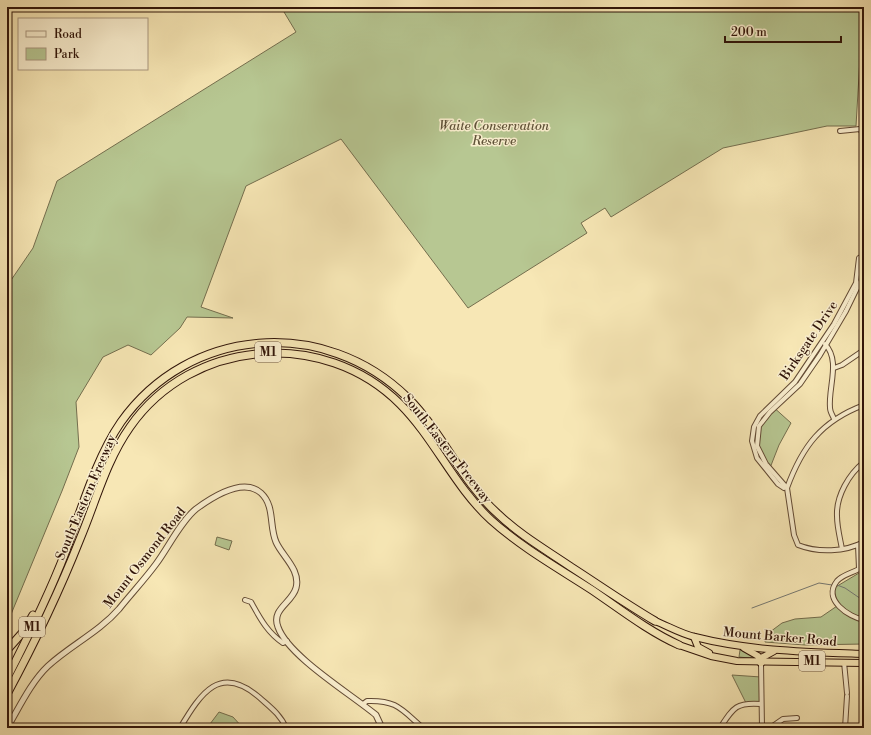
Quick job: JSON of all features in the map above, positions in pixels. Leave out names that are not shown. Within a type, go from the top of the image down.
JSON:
[{"type":"highway","name":"South Eastern Freeway","points":[[7,678],[64,556],[110,440],[125,417],[149,391],[182,367],[220,350],[260,342],[302,344],[328,350],[355,360],[378,373],[410,400],[423,416],[470,485],[499,516],[533,541],[655,621],[694,637]]},
{"type":"highway","name":"South Eastern Freeway","points":[[7,694],[80,541],[110,462],[130,427],[143,410],[158,396],[192,372],[230,357],[271,352],[313,356],[332,361],[351,369],[375,383],[401,405],[415,421],[462,490],[492,521],[647,626],[679,645],[723,659]]},
{"type":"highway","points":[[7,650],[23,632],[64,556]]},
{"type":"highway","points":[[694,637],[698,647],[723,659]]},
{"type":"highway","name":"Mount Barker Road","points":[[694,637],[741,646],[776,650],[864,654]]},
{"type":"highway","points":[[741,646],[758,656],[761,662]]},
{"type":"highway","points":[[761,662],[763,657],[776,650]]},
{"type":"highway","name":"Mount Barker Road","points":[[723,659],[761,662],[864,663]]},
{"type":"highway","points":[[7,700],[13,683]]},
{"type":"street","points":[[840,131],[860,129],[864,136]]},
{"type":"street","name":"Birksgate Drive","points":[[787,488],[778,484],[757,458],[752,441],[752,434],[760,416],[795,382],[834,324],[856,283],[860,258],[864,255]]},
{"type":"street","name":"Birksgate Drive","points":[[787,488],[766,464],[760,454],[757,440],[760,426],[770,412],[800,384],[826,345],[846,311],[864,274]]},
{"type":"street","points":[[822,341],[830,351],[834,368],[830,409],[834,419]]},
{"type":"street","points":[[834,368],[864,350]]},
{"type":"street","points":[[864,405],[846,412],[834,419],[817,433],[792,472],[787,488],[794,535],[798,545],[808,548],[842,549],[864,542]]},
{"type":"street","points":[[842,549],[836,515],[841,496],[849,477],[864,462]]},
{"type":"street","name":"Mount Osmond Road","points":[[8,728],[41,673],[111,618],[155,565],[195,510],[207,502],[230,491],[244,488],[253,488],[261,493],[270,507],[274,538],[293,569],[297,583],[294,594],[279,610],[276,618],[278,628],[297,653],[376,715],[382,728]]},
{"type":"street","points":[[858,545],[859,569],[842,577],[835,586],[834,596],[838,606],[853,618],[864,620]]},
{"type":"street","points":[[245,600],[251,602],[260,621],[269,632],[283,643],[287,641]]},
{"type":"street","points":[[761,662],[762,728]]},
{"type":"street","points":[[844,662],[847,694],[845,728]]},
{"type":"street","points":[[180,728],[196,702],[214,686],[226,681],[240,685],[253,692],[280,716],[286,728]]},
{"type":"street","points":[[363,704],[366,701],[388,701],[401,709],[423,728]]},
{"type":"street","points":[[720,728],[737,706],[746,703],[761,704]]},
{"type":"street","points":[[770,728],[783,719],[797,718]]},
{"type":"green space","name":"Waite Conservation Reserve","points":[[281,7],[863,7],[856,126],[827,126],[723,148],[611,217],[605,208],[581,223],[587,233],[468,308],[341,139],[246,186],[201,307],[233,318],[187,317],[180,328],[151,355],[128,345],[103,357],[76,402],[79,447],[7,624],[7,286],[33,248],[57,181],[296,32]]},
{"type":"green space","points":[[771,405],[791,423],[779,445],[768,473],[757,452],[754,438],[758,424]]},
{"type":"green space","points":[[217,537],[232,541],[229,550],[215,545]]},
{"type":"green space","points":[[864,570],[864,644],[805,645],[765,642],[766,635],[782,623],[795,619],[821,617],[837,606],[834,596],[834,588]]},
{"type":"green space","points":[[740,650],[748,652],[758,659],[739,657]]},
{"type":"green space","points":[[732,675],[761,677],[761,704],[746,703]]},
{"type":"green space","points":[[219,712],[233,717],[243,728],[207,728]]},
{"type":"waterway","points":[[752,608],[819,583],[832,585]]},
{"type":"waterway","points":[[837,585],[845,588],[864,601]]}]
